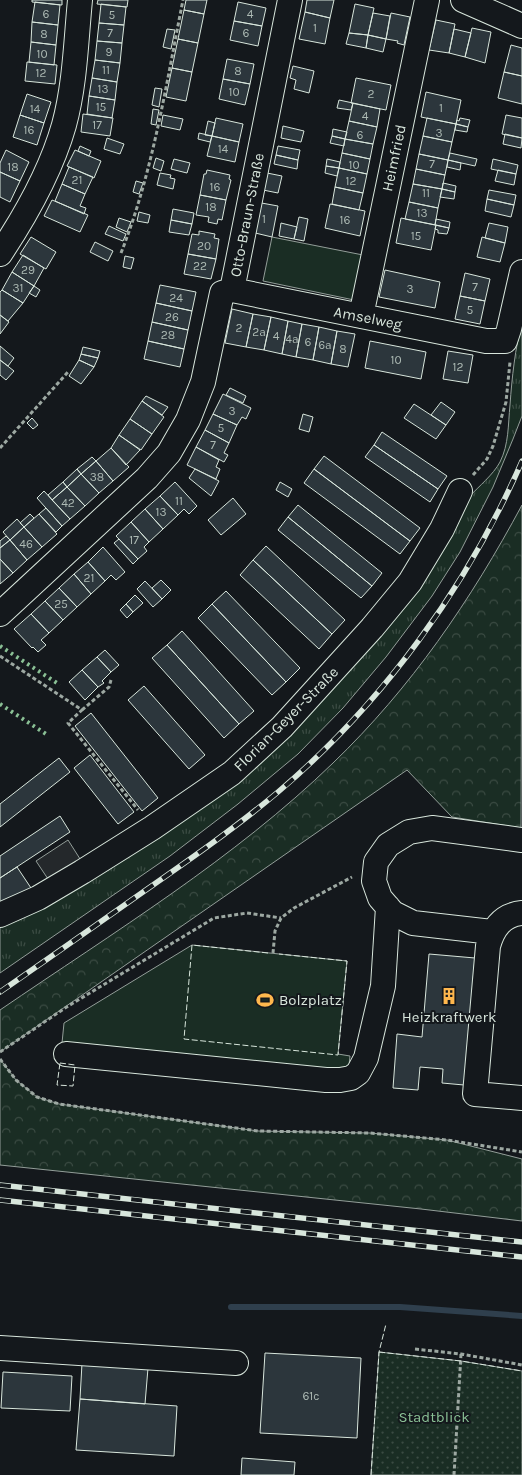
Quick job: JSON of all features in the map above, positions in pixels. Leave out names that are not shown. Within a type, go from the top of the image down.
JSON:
[{"type":"street","points":[[0,254],[41,183],[52,159],[64,124],[71,83],[80,0]]},
{"type":"street","name":"Otto-Braun-Straße","points":[[0,614],[147,478],[169,453],[188,420],[203,382],[222,293],[232,290],[290,0]]},
{"type":"street","name":"Heimfried","points":[[362,316],[427,0]]},
{"type":"street","points":[[464,0],[522,26]]},
{"type":"street","points":[[505,341],[522,272]]},
{"type":"street","name":"Amselweg","points":[[232,290],[486,342],[505,341]]},
{"type":"street","name":"Florian-Geyer-Straße","points":[[0,915],[38,898],[152,828],[232,773],[282,727],[410,582],[442,528],[460,491]]},
{"type":"street","points":[[492,932],[413,922],[393,913],[380,898],[374,881],[376,862],[388,845],[409,832],[432,828],[522,840]]},
{"type":"street","points":[[66,1054],[326,1080],[351,1078],[358,1073],[366,1058],[383,986],[388,907]]},
{"type":"street","points":[[522,913],[513,914],[502,920],[492,932],[488,946],[475,1094],[522,1098]]},
{"type":"street","points":[[0,1348],[236,1363]]},
{"type":"path","points":[[121,253],[134,221],[148,172],[183,0]]},
{"type":"path","points":[[460,491],[487,459],[493,446],[506,402],[510,357],[505,341]]},
{"type":"path","points":[[0,448],[68,372]]},
{"type":"path","points":[[0,656],[82,710]]},
{"type":"path","points":[[110,680],[109,687],[68,723],[152,828]]},
{"type":"path","points":[[273,953],[276,931],[281,918],[294,908],[337,886],[376,862]]},
{"type":"path","points":[[0,1052],[65,1008],[214,918],[247,913],[281,918]]},
{"type":"path","points":[[0,1059],[16,1080],[37,1097],[59,1104],[258,1131],[370,1133],[447,1140],[522,1152]]},
{"type":"path","points":[[415,1348],[522,1365]]},
{"type":"path","points":[[454,1475],[462,1354]]},
{"type":"green space","points":[[272,237],[363,255],[354,300],[263,281]]},
{"type":"green space","points":[[522,322],[522,416],[513,439],[493,487],[460,552],[432,596],[386,657],[343,708],[298,754],[238,804],[170,856],[0,973],[0,924],[228,787],[469,497],[494,471],[500,462],[507,441],[514,363]]},
{"type":"green space","points":[[522,505],[521,828],[452,817],[407,770],[0,1052],[0,1010],[214,863],[295,798],[361,734],[438,642],[482,575]]},
{"type":"green space","points":[[192,945],[347,961],[338,1054],[350,1056],[348,1075],[60,1063],[64,1023]]},
{"type":"green space","points":[[0,1059],[16,1080],[37,1097],[59,1104],[258,1131],[370,1133],[447,1140],[522,1159],[522,1221],[0,1165]]},
{"type":"green space","name":"Stadtblick","points":[[379,1352],[461,1361],[522,1371],[522,1475],[371,1475]]},
{"type":"shaded area","points":[[68,840],[82,862],[50,882],[36,861]]},
{"type":"building","points":[[32,0],[62,0],[62,5],[32,2]]},
{"type":"building","points":[[98,0],[128,0],[127,7],[97,4]]},
{"type":"building","points":[[186,0],[207,0],[204,14],[184,10]]},
{"type":"building","points":[[307,0],[334,0],[330,18],[305,12]]},
{"type":"building","points":[[35,2],[60,5],[58,25],[32,22]]},
{"type":"building","points":[[238,2],[266,8],[262,26],[234,21]]},
{"type":"building","points":[[101,4],[126,7],[124,25],[99,23]]},
{"type":"building","points":[[355,4],[374,8],[368,35],[349,33]]},
{"type":"building","points":[[184,10],[204,14],[198,43],[178,39]]},
{"type":"building","points":[[305,12],[330,18],[325,44],[299,39]]},
{"type":"building","points":[[373,13],[390,16],[386,39],[368,35]]},
{"type":"building","points":[[391,13],[410,17],[404,45],[397,43],[398,41],[386,39]]},
{"type":"building","points":[[436,20],[455,24],[449,53],[429,50]]},
{"type":"building","points":[[234,21],[262,26],[258,46],[230,40]]},
{"type":"building","points":[[32,22],[58,25],[56,45],[31,42]]},
{"type":"building","points":[[99,23],[124,25],[122,43],[97,41]]},
{"type":"building","points":[[472,28],[491,32],[485,63],[465,57]]},
{"type":"building","points":[[167,29],[175,30],[171,49],[163,47]]},
{"type":"building","points":[[454,29],[471,33],[465,57],[449,53]]},
{"type":"building","points":[[349,33],[368,35],[366,48],[346,44]]},
{"type":"building","points":[[368,35],[386,39],[383,52],[366,48]]},
{"type":"building","points":[[178,39],[198,43],[192,72],[172,68]]},
{"type":"building","points":[[97,41],[122,43],[120,63],[95,60]]},
{"type":"building","points":[[31,42],[56,45],[54,65],[29,62]]},
{"type":"building","points":[[511,45],[522,48],[522,76],[504,72]]},
{"type":"building","points":[[227,59],[254,64],[250,84],[223,79]]},
{"type":"building","points":[[95,60],[120,63],[117,82],[92,78]]},
{"type":"building","points":[[27,62],[57,65],[55,84],[25,81]]},
{"type":"building","points":[[293,66],[314,71],[309,93],[294,89],[296,80],[290,78]]},
{"type":"building","points":[[172,68],[192,72],[186,101],[166,97]]},
{"type":"building","points":[[504,72],[522,76],[522,104],[498,98]]},
{"type":"building","points":[[92,78],[117,82],[115,100],[89,96]]},
{"type":"building","points":[[356,78],[391,85],[386,110],[351,103]]},
{"type":"building","points":[[223,79],[250,84],[245,105],[219,99]]},
{"type":"building","points":[[155,88],[162,89],[159,107],[152,105]]},
{"type":"building","points":[[426,92],[461,100],[456,124],[421,117]]},
{"type":"building","points":[[27,94],[51,102],[44,123],[20,115]]},
{"type":"building","points":[[89,96],[115,100],[112,118],[87,114]]},
{"type":"building","points":[[339,100],[353,103],[351,110],[337,108]]},
{"type":"building","points":[[353,103],[380,109],[377,127],[349,121]]},
{"type":"building","points":[[153,109],[159,110],[156,125],[151,124]]},
{"type":"building","points":[[83,114],[113,118],[110,136],[81,132]]},
{"type":"building","points":[[20,115],[44,123],[37,145],[13,137]]},
{"type":"building","points":[[163,115],[183,119],[180,130],[161,126]]},
{"type":"building","points":[[506,115],[522,118],[522,138],[502,134]]},
{"type":"building","points":[[216,118],[243,124],[239,142],[212,136]]},
{"type":"building","points":[[427,118],[456,124],[452,142],[423,136]]},
{"type":"building","points":[[460,118],[470,120],[468,127],[456,124]]},
{"type":"building","points":[[208,121],[215,123],[212,136],[205,135]]},
{"type":"building","points":[[349,121],[377,127],[373,144],[345,139]]},
{"type":"building","points":[[456,124],[468,127],[467,132],[455,130]]},
{"type":"building","points":[[283,126],[304,131],[301,142],[281,138]]},
{"type":"building","points":[[333,129],[347,132],[345,139],[332,136]]},
{"type":"building","points":[[199,133],[212,136],[210,142],[198,139]]},
{"type":"building","points":[[505,134],[522,138],[521,148],[503,144]]},
{"type":"building","points":[[212,136],[239,142],[235,162],[207,156]]},
{"type":"building","points":[[332,136],[345,139],[344,146],[330,143]]},
{"type":"building","points":[[423,136],[452,142],[448,160],[419,154]]},
{"type":"building","points":[[107,138],[124,144],[120,154],[104,149]]},
{"type":"building","points":[[345,139],[373,144],[370,159],[342,153]]},
{"type":"building","points":[[80,146],[91,151],[89,156],[78,151]]},
{"type":"building","points":[[278,146],[300,150],[298,160],[276,155]]},
{"type":"building","points":[[6,150],[29,162],[20,181],[0,172],[0,163]]},
{"type":"building","points":[[75,150],[101,161],[94,178],[67,166]]},
{"type":"building","points":[[342,153],[370,159],[367,174],[339,168]]},
{"type":"building","points":[[450,153],[477,159],[475,166],[448,160]]},
{"type":"building","points":[[419,154],[448,160],[445,175],[416,169]]},
{"type":"building","points":[[276,155],[298,160],[297,169],[274,164]]},
{"type":"building","points":[[156,158],[164,161],[161,171],[153,168]]},
{"type":"building","points":[[174,159],[190,163],[187,173],[171,169]]},
{"type":"building","points":[[327,159],[340,162],[339,168],[326,166]]},
{"type":"building","points":[[493,159],[518,165],[516,174],[491,169]]},
{"type":"building","points":[[448,160],[461,163],[460,170],[447,167]]},
{"type":"building","points":[[326,166],[339,168],[337,176],[325,173]]},
{"type":"building","points":[[69,167],[93,177],[85,194],[62,184]]},
{"type":"building","points":[[339,168],[367,174],[363,193],[335,187]]},
{"type":"building","points":[[416,169],[445,175],[442,189],[413,184]]},
{"type":"building","points":[[207,170],[230,175],[229,179],[231,180],[226,200],[200,195],[204,174],[206,174]]},
{"type":"building","points":[[498,170],[516,174],[514,185],[495,181]]},
{"type":"building","points":[[0,172],[20,181],[10,202],[0,197]]},
{"type":"building","points":[[160,173],[171,175],[170,178],[175,179],[173,189],[157,185]]},
{"type":"building","points":[[267,173],[282,176],[278,193],[263,190]]},
{"type":"building","points":[[136,181],[143,183],[139,194],[133,192]]},
{"type":"building","points":[[443,183],[456,186],[455,192],[442,189]]},
{"type":"building","points":[[62,184],[85,194],[80,206],[86,208],[84,214],[55,201]]},
{"type":"building","points":[[413,184],[442,189],[438,208],[409,202]]},
{"type":"building","points":[[335,187],[363,193],[359,210],[332,204]]},
{"type":"building","points":[[442,189],[455,192],[454,199],[440,197]]},
{"type":"building","points":[[489,190],[516,195],[514,205],[487,199]]},
{"type":"building","points":[[200,195],[226,200],[222,220],[218,219],[217,224],[208,222],[209,217],[196,215]]},
{"type":"building","points":[[487,199],[514,205],[511,217],[485,211]]},
{"type":"building","points":[[52,200],[88,215],[80,232],[44,216]]},
{"type":"building","points":[[256,202],[278,206],[272,237],[251,232]]},
{"type":"building","points":[[409,202],[438,208],[435,225],[405,219]]},
{"type":"building","points":[[330,204],[365,211],[360,236],[325,228]]},
{"type":"building","points":[[173,209],[194,213],[192,224],[171,220]]},
{"type":"building","points":[[139,212],[150,215],[148,223],[137,221]]},
{"type":"building","points":[[299,217],[308,219],[304,241],[294,239]]},
{"type":"building","points":[[119,218],[131,222],[127,232],[116,227]]},
{"type":"building","points":[[401,218],[436,225],[431,250],[396,243]]},
{"type":"building","points":[[436,219],[450,222],[449,228],[435,225]]},
{"type":"building","points":[[171,220],[192,224],[189,235],[169,232]]},
{"type":"building","points":[[281,223],[297,227],[294,239],[279,236]]},
{"type":"building","points":[[489,223],[508,227],[505,243],[485,238]]},
{"type":"building","points":[[436,225],[449,228],[447,234],[438,233],[438,230],[435,229]]},
{"type":"building","points":[[109,226],[126,234],[123,241],[105,234]]},
{"type":"building","points":[[199,231],[215,234],[214,238],[219,239],[216,259],[188,254],[192,234],[199,235]]},
{"type":"building","points":[[31,237],[56,252],[46,269],[20,254]]},
{"type":"building","points":[[482,237],[505,243],[500,262],[477,257]]},
{"type":"building","points":[[95,242],[113,251],[108,261],[90,252]]},
{"type":"building","points":[[188,254],[216,259],[211,279],[184,274]]},
{"type":"building","points":[[23,255],[44,268],[34,286],[12,272]]},
{"type":"building","points":[[125,256],[134,258],[131,269],[123,267]]},
{"type":"building","points":[[385,270],[440,282],[435,308],[379,297]]},
{"type":"building","points":[[12,272],[34,286],[23,303],[2,290]]},
{"type":"building","points":[[465,273],[490,279],[485,301],[460,296]]},
{"type":"building","points":[[160,285],[196,292],[192,311],[156,303]]},
{"type":"building","points":[[34,286],[40,290],[36,297],[29,293]]},
{"type":"building","points":[[2,290],[23,303],[8,321],[0,315],[0,292]]},
{"type":"building","points":[[460,296],[485,301],[480,324],[455,319]]},
{"type":"building","points":[[156,303],[192,311],[188,330],[152,322]]},
{"type":"building","points":[[232,309],[253,314],[246,347],[225,343]]},
{"type":"building","points":[[253,314],[271,317],[264,350],[246,347]]},
{"type":"building","points":[[0,315],[9,322],[0,334]]},
{"type":"building","points":[[271,317],[288,321],[282,354],[264,350]]},
{"type":"building","points":[[288,321],[302,324],[296,357],[282,354]]},
{"type":"building","points":[[152,322],[188,330],[184,349],[148,341]]},
{"type":"building","points":[[302,324],[319,327],[313,360],[296,357]]},
{"type":"building","points":[[319,327],[337,331],[331,364],[313,360]]},
{"type":"building","points":[[337,331],[355,334],[348,367],[331,364]]},
{"type":"building","points":[[148,341],[184,349],[180,367],[144,359]]},
{"type":"building","points":[[370,341],[426,352],[421,379],[365,368]]},
{"type":"building","points":[[0,346],[14,358],[8,366],[0,360]]},
{"type":"building","points":[[83,347],[100,351],[98,358],[81,354]]},
{"type":"building","points":[[448,351],[473,355],[468,383],[443,379]]},
{"type":"building","points":[[81,354],[98,358],[94,367],[79,360]]},
{"type":"building","points":[[0,360],[14,371],[6,380],[0,375]]},
{"type":"building","points":[[79,360],[94,367],[81,384],[69,376]]},
{"type":"building","points":[[230,388],[246,396],[243,403],[226,395]]},
{"type":"building","points":[[223,394],[251,408],[246,419],[242,417],[237,425],[213,414]]},
{"type":"building","points":[[146,396],[168,407],[162,415],[142,401]]},
{"type":"building","points":[[142,401],[164,417],[152,434],[130,419]]},
{"type":"building","points":[[441,402],[455,412],[446,425],[431,415]]},
{"type":"building","points":[[414,404],[446,425],[436,439],[404,418]]},
{"type":"building","points":[[213,414],[237,425],[229,443],[205,430]]},
{"type":"building","points":[[303,414],[313,417],[309,432],[299,429]]},
{"type":"building","points":[[32,418],[38,425],[33,429],[27,423]]},
{"type":"building","points":[[130,419],[152,434],[141,450],[119,435]]},
{"type":"building","points":[[205,430],[229,443],[224,453],[228,455],[224,462],[196,447]]},
{"type":"building","points":[[382,432],[447,476],[438,489],[374,445]]},
{"type":"building","points":[[119,435],[140,450],[126,465],[111,448]]},
{"type":"building","points":[[374,445],[438,489],[430,502],[365,457]]},
{"type":"building","points":[[196,447],[219,460],[216,467],[220,469],[216,479],[187,465]]},
{"type":"building","points":[[111,448],[129,467],[113,481],[96,461]]},
{"type":"building","points":[[324,456],[420,528],[410,541],[314,469]]},
{"type":"building","points":[[92,457],[96,461],[81,474],[77,469]]},
{"type":"building","points":[[96,461],[113,481],[99,493],[81,474]]},
{"type":"building","points":[[77,469],[81,474],[67,487],[63,482]]},
{"type":"building","points":[[195,469],[219,481],[211,496],[189,478]]},
{"type":"building","points":[[314,469],[410,541],[400,554],[304,483]]},
{"type":"building","points":[[81,474],[99,493],[85,506],[67,487]]},
{"type":"building","points":[[63,482],[67,487],[52,500],[48,495]]},
{"type":"building","points":[[175,482],[197,506],[189,514],[184,509],[178,515],[160,496]]},
{"type":"building","points":[[280,482],[292,489],[288,497],[276,490]]},
{"type":"building","points":[[67,487],[85,506],[70,519],[52,500]]},
{"type":"building","points":[[44,491],[70,519],[62,526],[37,498]]},
{"type":"building","points":[[160,496],[178,515],[163,529],[145,509]]},
{"type":"building","points":[[233,498],[246,514],[221,535],[208,520]]},
{"type":"building","points":[[298,505],[382,573],[372,586],[288,517]]},
{"type":"building","points":[[46,508],[62,526],[56,532],[39,514]]},
{"type":"building","points":[[145,509],[163,529],[149,542],[131,522]]},
{"type":"building","points":[[30,514],[34,518],[24,527],[20,523]]},
{"type":"building","points":[[39,514],[57,534],[42,547],[24,527]]},
{"type":"building","points":[[288,517],[372,586],[361,598],[278,530]]},
{"type":"building","points":[[17,519],[24,527],[10,540],[3,532]]},
{"type":"building","points":[[131,522],[149,542],[144,547],[147,551],[138,559],[116,536]]},
{"type":"building","points":[[24,527],[42,547],[27,560],[10,540]]},
{"type":"building","points":[[6,536],[10,540],[0,548],[0,541]]},
{"type":"building","points":[[119,539],[138,559],[133,564],[114,543]]},
{"type":"building","points":[[10,540],[27,560],[13,573],[0,559],[0,548]]},
{"type":"building","points":[[266,546],[345,620],[332,634],[253,560]]},
{"type":"building","points":[[103,547],[125,572],[116,580],[111,575],[105,581],[88,562]]},
{"type":"building","points":[[0,559],[13,573],[0,584]]},
{"type":"building","points":[[253,560],[332,634],[319,649],[240,575]]},
{"type":"building","points":[[88,562],[105,581],[91,594],[74,574]]},
{"type":"building","points":[[74,574],[91,594],[77,607],[59,588]]},
{"type":"building","points":[[161,580],[171,590],[162,599],[152,588]]},
{"type":"building","points":[[145,581],[162,599],[153,607],[137,589]]},
{"type":"building","points":[[59,588],[77,607],[63,620],[45,601]]},
{"type":"building","points":[[226,591],[300,668],[286,682],[212,604]]},
{"type":"building","points":[[135,595],[143,603],[133,612],[126,604]]},
{"type":"building","points":[[45,601],[63,620],[49,633],[31,614]]},
{"type":"building","points":[[126,604],[133,612],[127,618],[120,610]]},
{"type":"building","points":[[212,604],[286,682],[272,695],[198,618]]},
{"type":"building","points":[[31,614],[49,633],[41,640],[46,645],[38,652],[14,629]]},
{"type":"building","points":[[182,631],[254,711],[239,724],[167,645]]},
{"type":"building","points":[[167,645],[239,724],[224,738],[152,658]]},
{"type":"building","points":[[105,650],[119,665],[111,672],[97,657]]},
{"type":"building","points":[[97,657],[111,672],[102,681],[104,683],[98,687],[82,670]]},
{"type":"building","points":[[82,670],[98,687],[85,700],[69,682]]},
{"type":"building","points":[[144,686],[205,755],[189,769],[128,700]]},
{"type":"building","points":[[91,713],[158,798],[142,811],[75,726]]},
{"type":"building","points":[[90,755],[134,812],[118,824],[74,768]]},
{"type":"building","points":[[59,758],[70,772],[0,827],[0,804]]},
{"type":"building","points":[[60,816],[70,832],[0,878],[0,856]]},
{"type":"building","points":[[17,867],[31,888],[0,907],[0,878]]},
{"type":"building","name":"Heizkraftwerk","points":[[429,954],[475,958],[464,1085],[442,1083],[443,1069],[420,1067],[418,1090],[393,1088],[397,1034],[422,1037]]},
{"type":"building","points":[[265,1353],[361,1358],[357,1438],[260,1433]]},
{"type":"building","points":[[82,1363],[148,1368],[145,1404],[80,1399]]},
{"type":"building","points":[[3,1372],[72,1376],[70,1411],[1,1408]]},
{"type":"building","points":[[80,1399],[177,1406],[174,1456],[76,1450]]},
{"type":"building","points":[[242,1458],[295,1462],[294,1475],[241,1475]]},
{"type":"waterway","points":[[231,1307],[400,1307],[522,1316]]},
{"type":"railway","points":[[0,992],[229,831],[278,792],[316,758],[387,682],[419,640],[476,553],[522,461]]},
{"type":"railway","points":[[0,1185],[522,1242]]},
{"type":"railway","points":[[0,1200],[522,1257]]},
{"type":"hedge","points":[[0,646],[60,685]]},
{"type":"hedge","points":[[0,704],[46,734]]},
{"type":"fence","points":[[268,953],[192,945],[184,1039],[338,1055],[347,961],[279,954]]},
{"type":"fence","points":[[60,1063],[75,1065],[73,1086],[57,1085],[60,1063]]},
{"type":"fence","points":[[371,1475],[379,1352],[386,1324]]},
{"type":"fence","points":[[379,1352],[461,1361],[522,1371]]},
{"type":"place","name":"Heizkraftwerk","points":[[449,996]]},
{"type":"place","name":"Bolzplatz","points":[[265,1000]]}]
